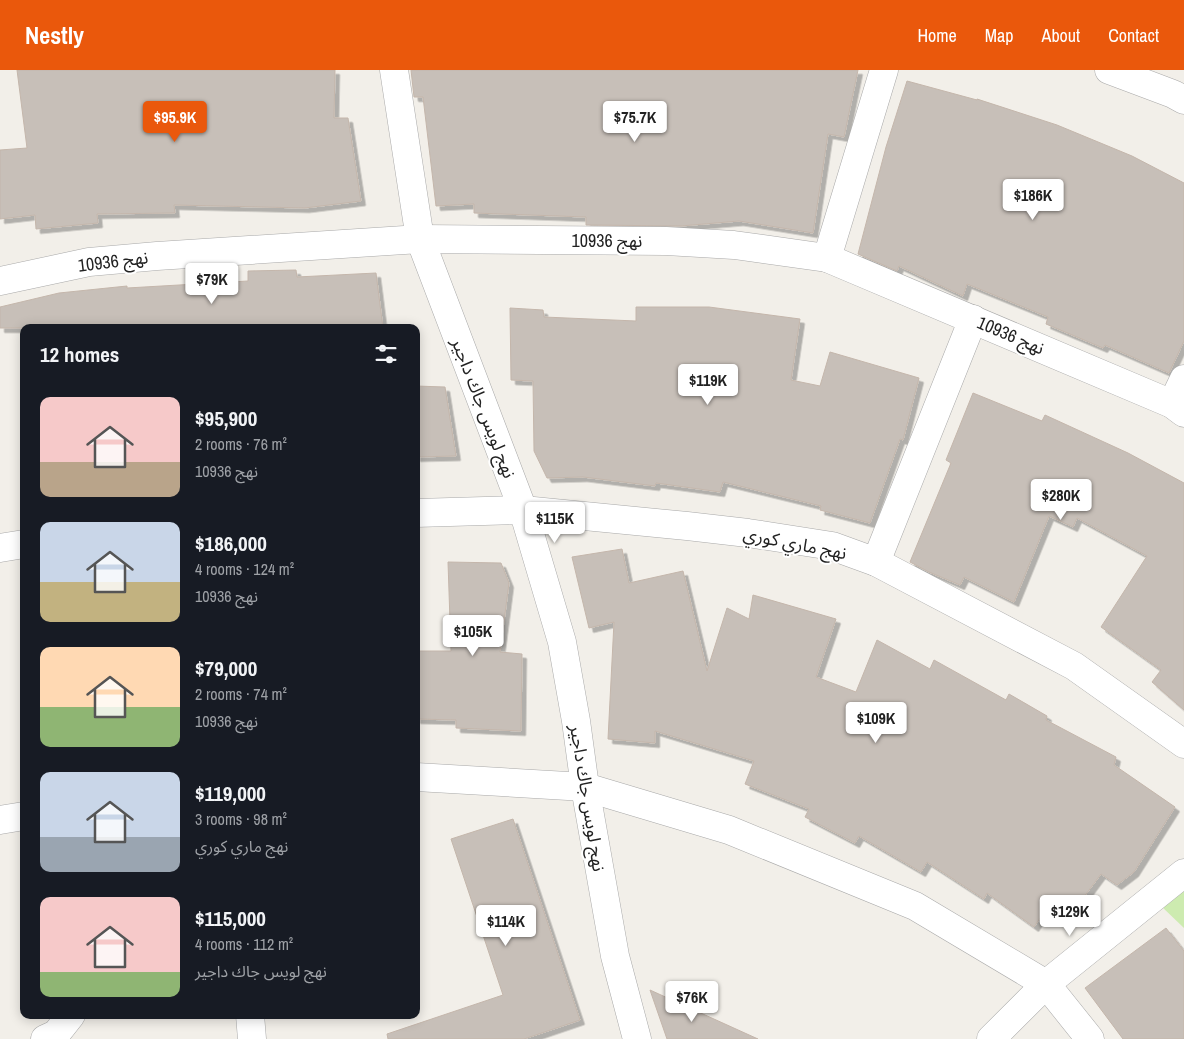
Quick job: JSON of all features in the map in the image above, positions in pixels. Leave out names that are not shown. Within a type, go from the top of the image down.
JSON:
[{"type":"street","name":"نهج لويس جاك داجير","points":[[394,70],[420,239],[523,510],[562,642],[615,956],[637,1039]]},
{"type":"street","points":[[827,258],[884,70]]},
{"type":"street","points":[[1109,70],[1184,100]]},
{"type":"street","name":"نهج 10936","points":[[0,281],[89,262],[420,239],[666,241],[734,246],[827,258],[973,319],[1178,409]]},
{"type":"street","points":[[876,562],[973,319]]},
{"type":"street","points":[[1178,409],[1184,380]]},
{"type":"street","name":"نهج ماري كوري","points":[[420,513],[523,510],[748,533],[832,546],[876,562],[1074,666],[1184,744]]},
{"type":"street","points":[[0,548],[20,545]]},
{"type":"street","points":[[420,777],[585,787],[729,830],[915,906],[1046,984],[1090,1039]]},
{"type":"street","points":[[0,820],[20,817]]},
{"type":"street","points":[[991,1039],[1046,984],[1184,873]]},
{"type":"street","points":[[45,1039],[56,1034],[68,1019]]},
{"type":"street","points":[[250,1019],[252,1039]]},
{"type":"green space","points":[[1184,885],[1184,928],[1160,905]]},
{"type":"building","points":[[17,70],[335,70],[334,118],[348,118],[361,201],[305,208],[174,205],[175,213],[97,214],[98,223],[36,229],[35,215],[0,219],[0,150],[27,148]]},
{"type":"building","points":[[411,70],[858,70],[844,137],[828,134],[813,233],[739,221],[681,226],[586,225],[586,217],[474,213],[474,204],[436,206],[423,97],[414,97]]},
{"type":"building","points":[[907,81],[977,99],[1057,125],[1132,156],[1184,183],[1184,341],[1169,373],[1105,345],[1103,348],[1046,324],[1048,317],[967,284],[963,296],[899,266],[897,271],[858,254],[886,147]]},
{"type":"building","points":[[296,270],[297,277],[376,273],[382,324],[20,324],[20,328],[0,328],[0,307],[59,293],[127,286],[127,288],[248,281],[248,271]]},
{"type":"building","points":[[636,307],[709,307],[800,319],[791,380],[820,386],[830,352],[919,378],[903,440],[900,439],[870,523],[820,510],[821,506],[723,482],[720,492],[656,483],[655,486],[583,477],[547,478],[534,451],[533,381],[511,380],[510,308],[543,310],[544,317],[636,321]]},
{"type":"building","points":[[420,386],[445,387],[456,456],[420,457]]},
{"type":"building","points":[[973,393],[1042,421],[1045,415],[1128,453],[1184,483],[1184,710],[1152,682],[1161,670],[1101,627],[1147,556],[1077,518],[1073,527],[1049,516],[1014,602],[964,577],[960,585],[910,562],[951,463],[946,460]]},
{"type":"building","points":[[622,549],[629,583],[683,571],[707,671],[727,608],[749,619],[753,595],[836,619],[816,677],[856,692],[877,640],[930,669],[934,660],[1006,700],[1009,694],[1047,716],[1046,720],[1116,757],[1114,765],[1175,807],[1134,872],[1117,885],[1101,874],[1072,913],[1054,898],[1034,927],[987,893],[984,899],[927,862],[921,872],[859,836],[855,843],[805,817],[809,809],[745,784],[754,761],[655,731],[655,743],[608,739],[614,622],[589,628],[572,557]]},
{"type":"building","points":[[448,562],[501,563],[509,583],[500,652],[522,654],[521,731],[456,728],[456,720],[420,719],[420,651],[451,651]]},
{"type":"building","points":[[513,819],[580,1020],[524,1039],[388,1039],[387,1034],[503,995],[451,839]]},
{"type":"building","points":[[1166,928],[1184,951],[1184,1039],[1123,1039],[1085,988]]},
{"type":"building","points":[[650,990],[758,1039],[667,1039]]}]
